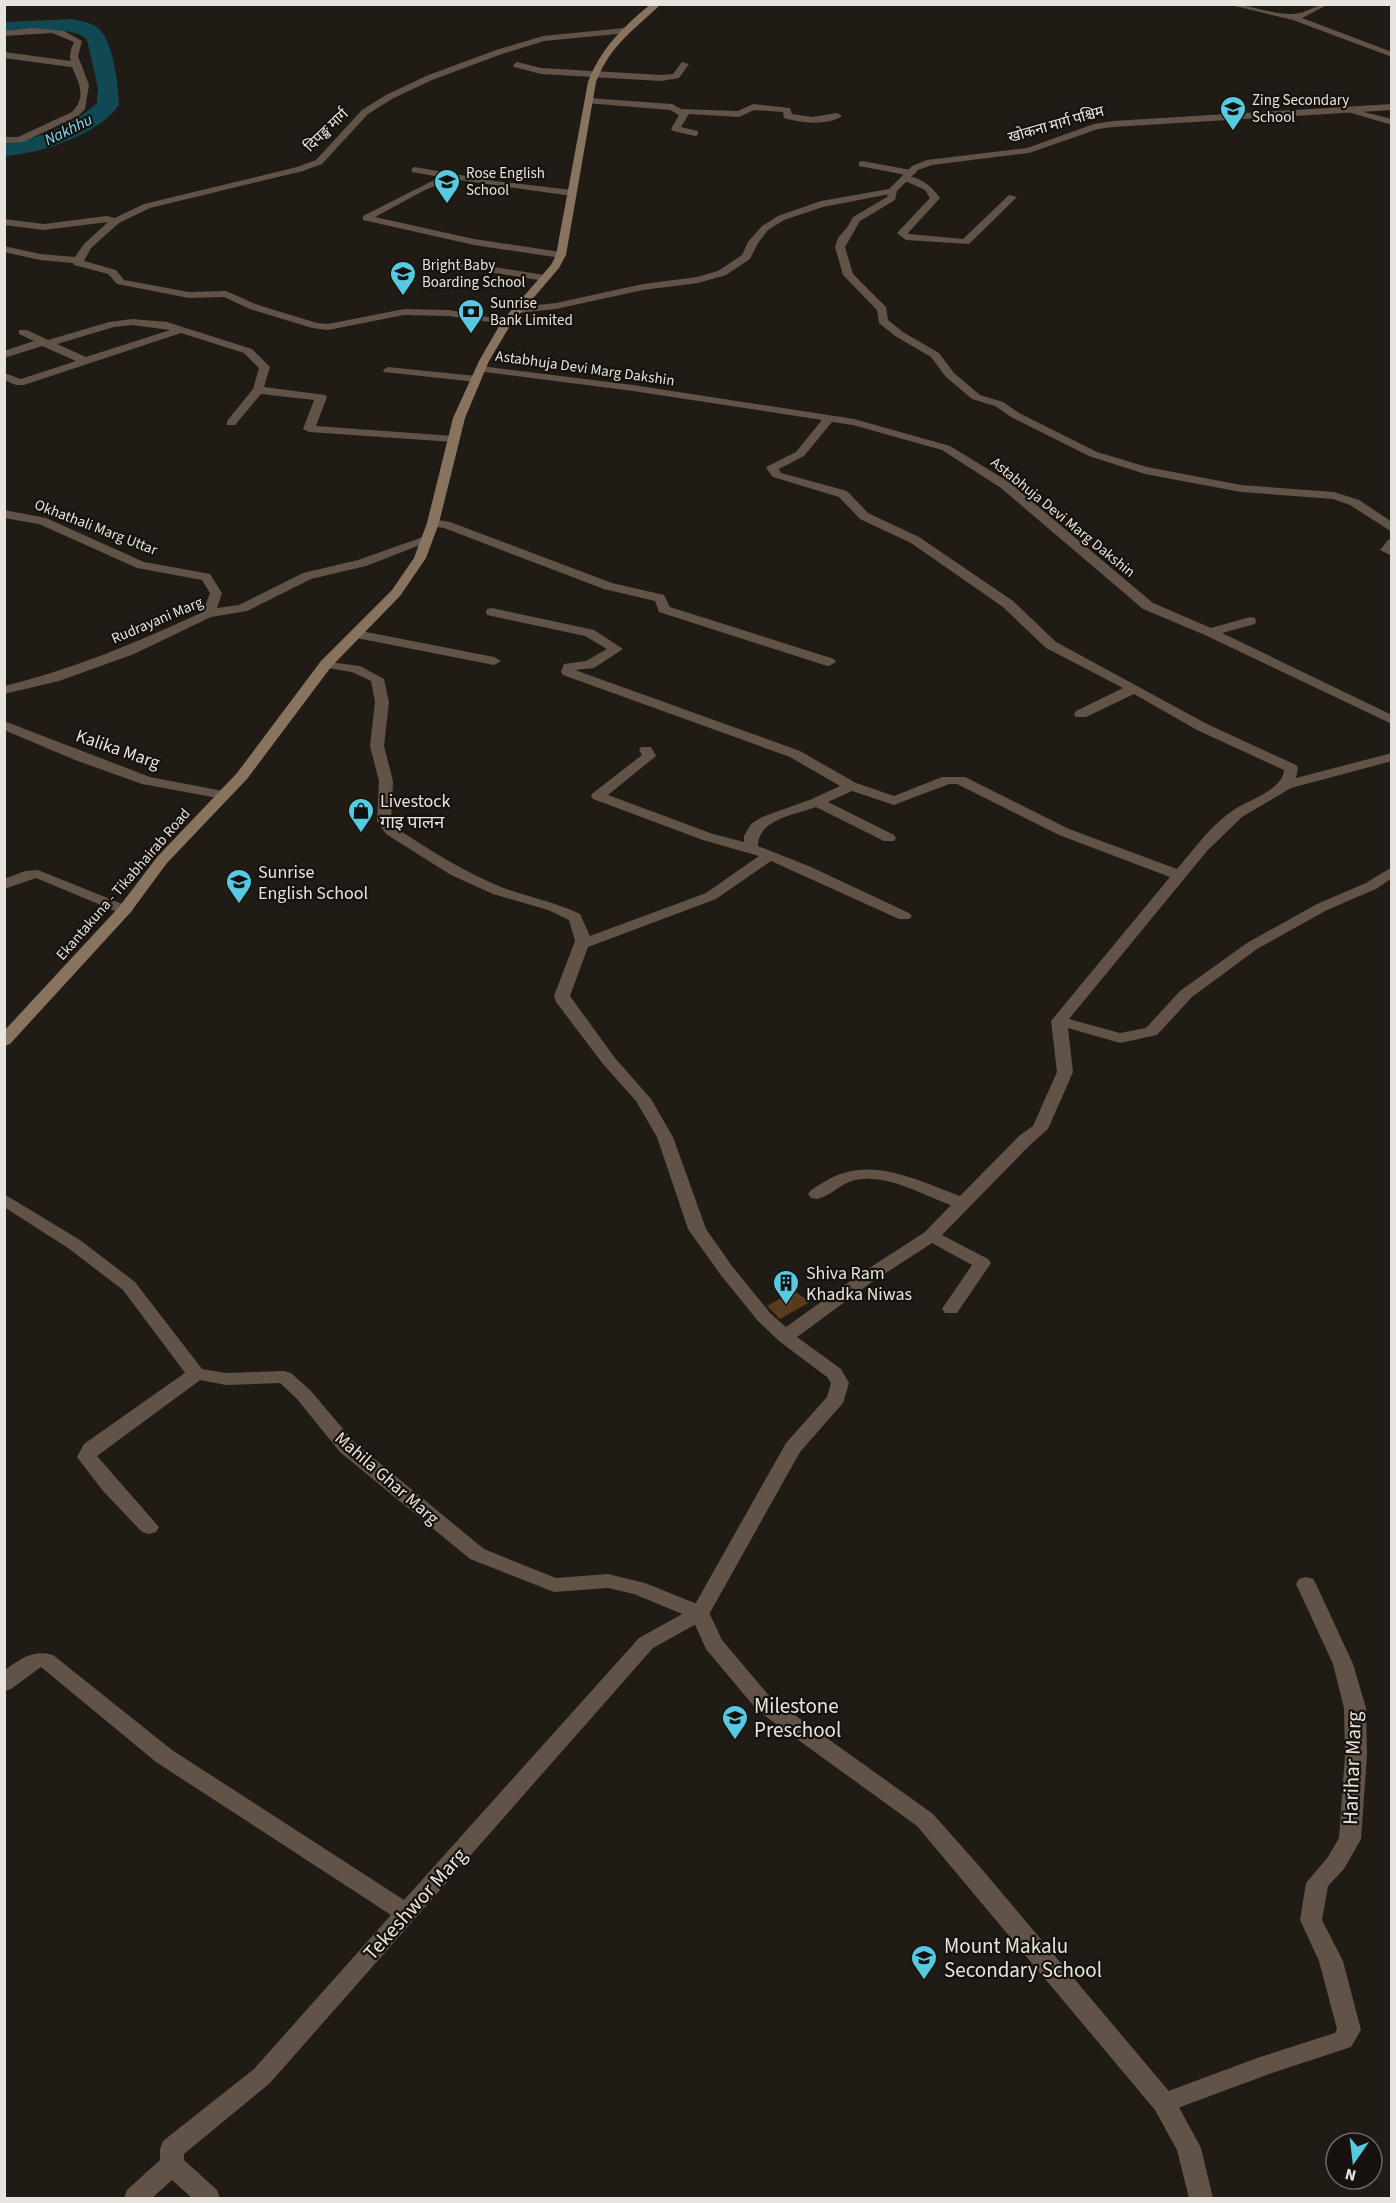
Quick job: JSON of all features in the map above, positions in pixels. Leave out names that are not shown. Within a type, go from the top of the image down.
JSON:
[{"type":"main road","name":"Ekantakuna - Tikabhairab Road","points":[[4,1041],[125,910],[162,860],[242,776],[326,664],[396,593],[420,558],[434,523],[453,439],[479,374],[506,323],[555,266],[561,255],[595,74],[604,54],[624,31],[657,4]]},
{"type":"street","points":[[1231,4],[1291,18],[1392,55]]},
{"type":"street","points":[[1291,18],[1305,15],[1324,4]]},
{"type":"street","points":[[4,34],[51,30],[68,33],[78,41],[74,56],[85,85],[82,107],[75,114],[20,140],[4,140]]},
{"type":"street","name":"दिपङ्ख मार्ग","points":[[4,222],[44,227],[106,219],[116,221],[147,206],[244,184],[319,162],[365,112],[389,97],[429,78],[499,52],[543,39],[624,31]]},
{"type":"street","points":[[4,55],[78,65]]},
{"type":"street","points":[[517,64],[541,71],[670,78],[676,76],[685,64]]},
{"type":"street","points":[[589,102],[663,105],[683,111],[739,114],[757,107],[784,109],[787,116],[795,119],[816,120],[837,116]]},
{"type":"street","name":"खोकना मार्ग पश्चिम","points":[[1392,107],[1113,124],[1097,126],[1029,150],[986,158],[930,162],[915,168],[892,191],[892,198],[856,219],[853,227],[843,238],[840,247],[848,275],[882,309],[883,321],[898,334],[935,356],[950,375],[976,397],[999,404],[1015,415],[1075,445],[1122,464],[1226,484],[1241,490],[1297,491],[1335,497],[1350,501],[1392,528]]},
{"type":"street","points":[[1352,110],[1392,122]]},
{"type":"street","points":[[683,111],[676,129],[695,133]]},
{"type":"street","points":[[862,164],[908,175],[928,188],[935,198],[902,233],[906,237],[965,242],[1012,197]]},
{"type":"street","points":[[415,171],[527,189],[572,193]]},
{"type":"street","points":[[449,177],[422,188],[366,218],[474,242],[561,255]]},
{"type":"street","points":[[518,310],[556,306],[643,287],[698,280],[722,273],[746,257],[753,242],[765,228],[782,218],[821,204],[892,191]]},
{"type":"street","points":[[78,260],[116,221]]},
{"type":"street","points":[[4,249],[40,257],[78,260],[78,263],[112,272],[121,282],[189,295],[226,294],[254,307],[316,326],[328,327],[404,312],[449,313],[506,323]]},
{"type":"street","points":[[463,265],[544,279]]},
{"type":"street","points":[[4,355],[113,324],[132,322],[163,324],[182,329],[248,351],[265,367],[258,390],[231,423]]},
{"type":"street","points":[[4,376],[20,383],[182,329]]},
{"type":"street","points":[[23,332],[85,361]]},
{"type":"street","name":"Astabhuja Devi Marg Dakshin","points":[[388,370],[479,374],[633,388],[854,422],[946,448],[1005,485],[1148,606],[1392,720]]},
{"type":"street","points":[[258,390],[321,397],[309,429],[453,439]]},
{"type":"street","points":[[830,419],[800,454],[772,468],[777,475],[843,494],[864,516],[915,540],[1008,604],[1051,645],[1202,727],[1291,768],[1286,784]]},
{"type":"street","name":"Okhathali Marg Uttar","points":[[4,514],[42,520],[141,565],[206,577],[216,593],[208,614]]},
{"type":"street","points":[[434,523],[446,525],[608,586],[660,598],[664,609],[829,662]]},
{"type":"street","name":"Rudrayani Marg","points":[[4,690],[54,678],[129,651],[208,614],[242,608],[307,576],[362,563],[427,540]]},
{"type":"street","points":[[1392,543],[1386,550],[1392,552]]},
{"type":"street","points":[[492,612],[589,633],[616,649],[589,665],[569,667],[568,672],[795,754],[850,786],[894,801],[947,780],[960,780],[1064,832],[1181,876]]},
{"type":"street","points":[[1210,633],[1250,621]]},
{"type":"street","points":[[356,634],[494,661]]},
{"type":"street","points":[[326,664],[355,669],[377,679],[382,702],[377,746],[386,781],[384,821],[391,831],[456,872],[477,882],[498,891],[553,907],[575,917],[583,941],[562,996],[564,1002],[609,1061],[643,1100],[665,1137],[697,1228],[764,1317],[785,1337],[834,1373],[840,1383],[836,1399],[793,1448],[700,1612],[713,1644],[764,1704],[925,1820],[972,1873],[1164,2103],[1189,2148],[1201,2199]]},
{"type":"street","points":[[1081,714],[1133,689]]},
{"type":"street","name":"Kalika Marg","points":[[4,725],[80,757],[147,781],[223,795]]},
{"type":"street","points":[[646,750],[649,756],[598,796],[708,837],[751,848],[806,870],[904,916]]},
{"type":"street","points":[[785,1337],[866,1278],[931,1236],[1026,1139],[1040,1129],[1065,1072],[1059,1021],[1219,829],[1237,814],[1286,784],[1392,757]]},
{"type":"street","points":[[751,848],[751,836],[756,827],[767,820],[817,802],[850,786]]},
{"type":"street","points":[[817,802],[889,838]]},
{"type":"street","points":[[580,945],[711,896],[769,856]]},
{"type":"street","points":[[1059,1021],[1120,1038],[1151,1032],[1186,994],[1252,946],[1322,907],[1371,886],[1392,871]]},
{"type":"street","points":[[4,885],[30,874],[38,874],[125,910]]},
{"type":"street","points":[[817,1194],[839,1180],[856,1174],[873,1175],[892,1179],[964,1204]]},
{"type":"street","points":[[4,1198],[74,1244],[129,1286],[196,1374],[91,1449],[87,1457],[110,1486],[149,1527]]},
{"type":"street","points":[[931,1236],[982,1263],[951,1309]]},
{"type":"street","name":"Mahila Ghar Marg","points":[[196,1374],[226,1378],[284,1377],[304,1395],[346,1447],[477,1554],[554,1585],[608,1581],[638,1588],[700,1612]]},
{"type":"street","name":"Harihar Marg","points":[[1164,2103],[1268,2064],[1343,2040],[1349,2030],[1331,1961],[1311,1920],[1317,1883],[1336,1863],[1350,1839],[1355,1788],[1355,1708],[1343,1664],[1306,1584]]},
{"type":"street","name":"Tekeshwor Marg","points":[[136,2199],[172,2164],[172,2149],[262,2076],[646,1643],[700,1612]]},
{"type":"street","points":[[4,1683],[33,1661],[39,1658],[46,1660],[164,1756],[408,1914]]},
{"type":"street","points":[[172,2164],[208,2199]]},
{"type":"building","name":"Shiva Ram Khadka Niwas","points":[[794,1291],[810,1302],[780,1319],[767,1306]]},
{"type":"waterway","name":"Nakhhu","points":[[4,28],[73,25],[90,31],[97,39],[108,88],[108,105],[90,121],[41,143],[24,148],[4,149]]},
{"type":"place","name":"Zing Secondary School","points":[[1233,132]]},
{"type":"place","name":"Rose English School","points":[[447,205]]},
{"type":"place","name":"Bright Baby Boarding School","points":[[403,297]]},
{"type":"place","name":"Sunrise Bank Limited","points":[[471,335]]},
{"type":"place","name":"Livestock गाइ पालन","points":[[361,834]]},
{"type":"place","name":"Sunrise English School","points":[[239,905]]},
{"type":"place","name":"Shiva Ram Khadka Niwas","points":[[786,1306]]},
{"type":"place","name":"Milestone Preschool","points":[[735,1741]]},
{"type":"place","name":"Mount Makalu Secondary School","points":[[924,1981]]}]
